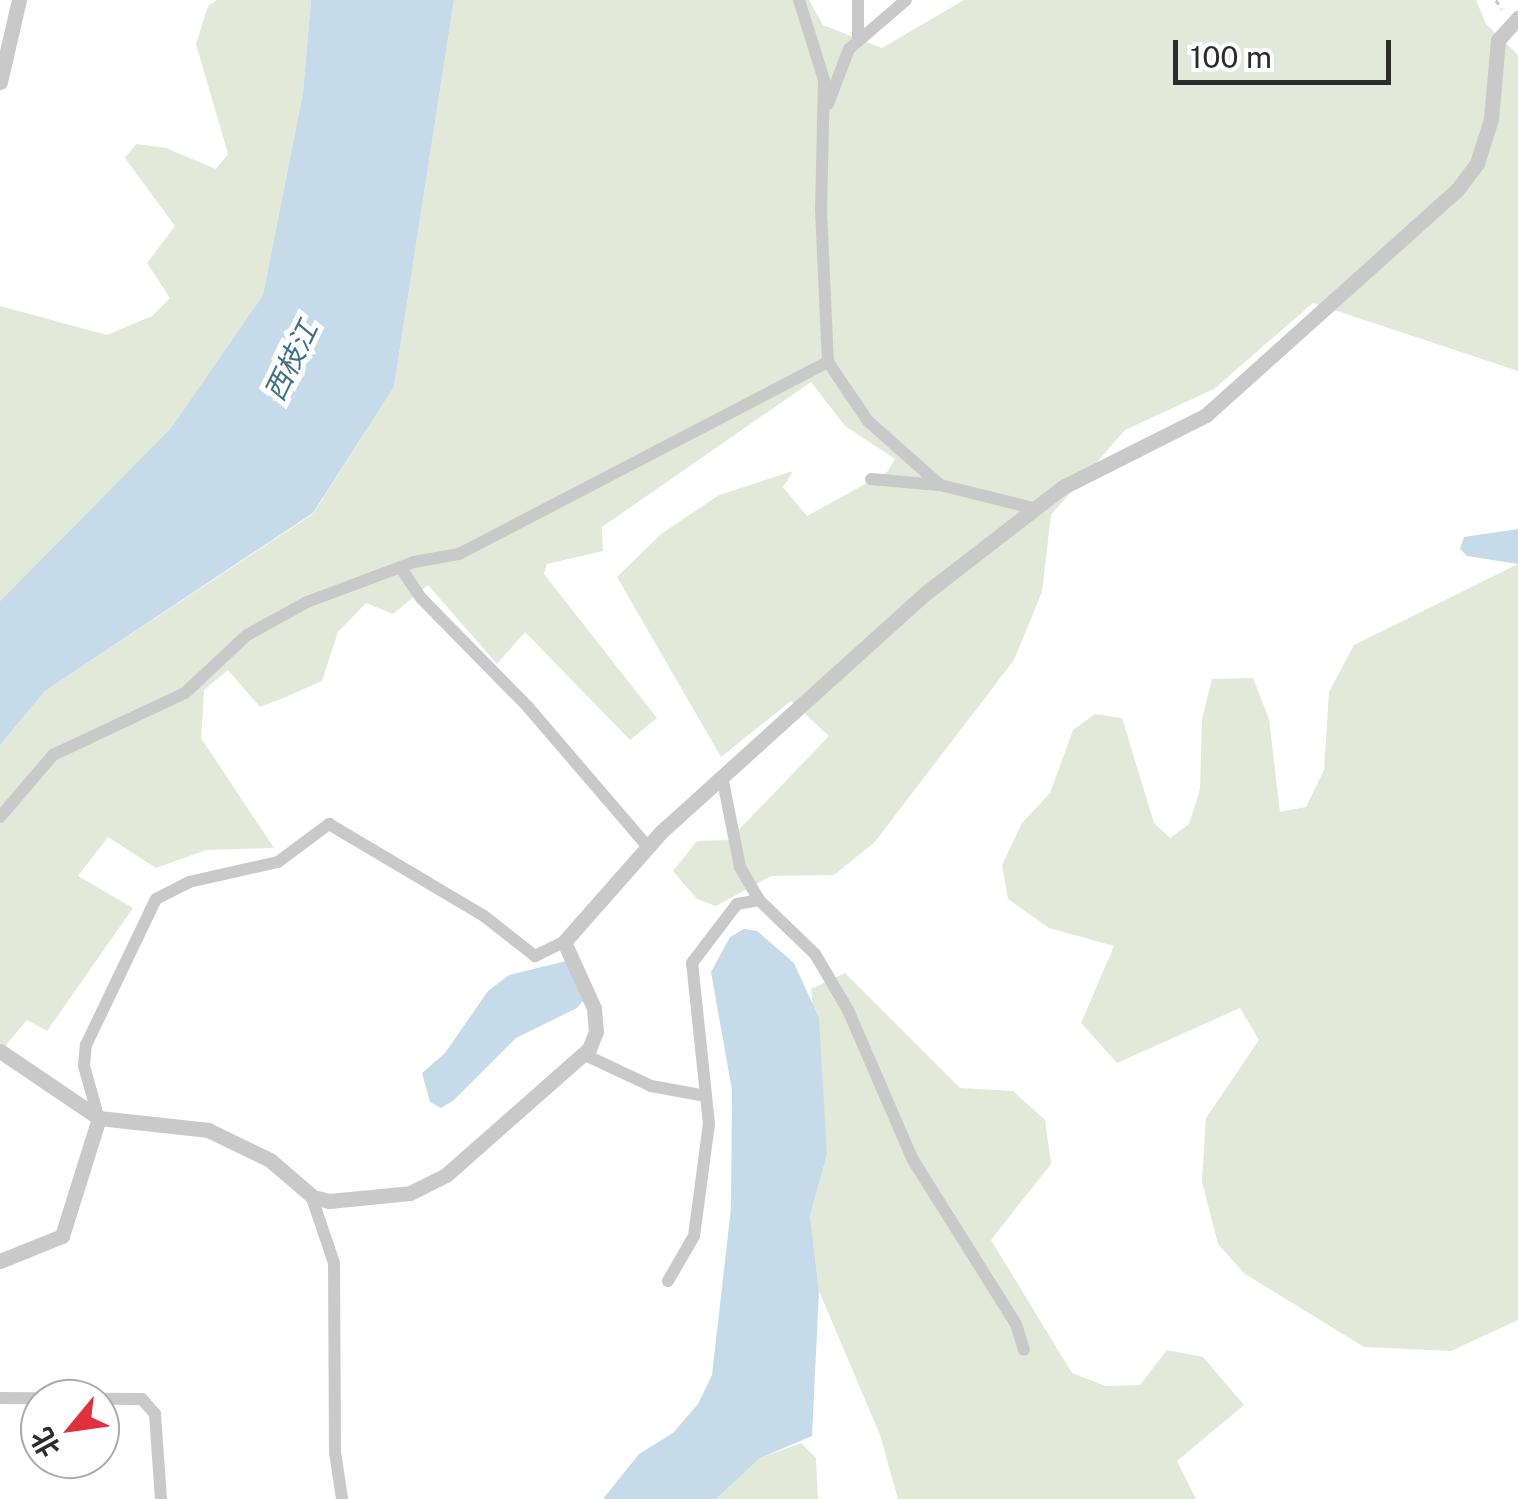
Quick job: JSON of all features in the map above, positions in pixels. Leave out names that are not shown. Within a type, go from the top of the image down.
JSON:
[{"type":"street","points":[[0,82],[19,0]]},
{"type":"street","points":[[799,0],[815,33],[826,111],[820,208],[828,362],[868,420],[940,485]]},
{"type":"street","points":[[826,111],[858,39],[858,0]]},
{"type":"street","points":[[858,39],[906,0]]},
{"type":"street","points":[[0,1261],[62,1236],[99,1118],[84,1066],[86,1045],[156,899],[189,882],[278,862],[329,824],[484,916],[535,956],[564,942],[648,846],[927,592],[1034,508],[1121,454],[1206,414],[1457,190],[1478,163],[1491,119],[1498,40],[1518,18]]},
{"type":"street","points":[[0,816],[52,756],[185,694],[246,636],[307,602],[400,567],[459,554],[828,362]]},
{"type":"street","points":[[871,480],[940,485],[1034,508]]},
{"type":"street","points":[[400,567],[421,598],[528,707],[648,846]]},
{"type":"street","points":[[722,776],[740,867],[758,900],[814,954],[848,1010],[913,1160],[1016,1324],[1024,1350]]},
{"type":"street","points":[[668,1281],[694,1236],[709,1124],[692,963],[737,904],[758,900]]},
{"type":"street","points":[[0,1051],[99,1118],[208,1130],[270,1160],[310,1195],[330,1201],[374,1199],[428,1186],[583,1054],[596,1032],[594,1008],[564,942]]},
{"type":"street","points":[[583,1054],[638,1081],[706,1096]]},
{"type":"street","points":[[310,1195],[334,1263],[335,1452],[342,1499]]},
{"type":"street","points":[[0,1398],[142,1399],[155,1414],[161,1499]]},
{"type":"green space","points":[[217,0],[311,0],[303,92],[263,295],[171,428],[0,601],[0,306],[107,335],[152,316],[170,298],[147,263],[175,226],[125,158],[136,144],[166,148],[216,169],[228,154],[196,44],[208,6]]},
{"type":"green space","points":[[454,0],[809,0],[823,25],[882,48],[964,0],[1476,0],[1486,24],[1518,55],[1518,371],[1313,303],[1214,389],[1125,430],[1051,515],[1042,592],[1014,660],[874,843],[834,875],[771,876],[716,906],[697,899],[673,871],[697,841],[729,840],[829,736],[791,701],[721,757],[617,577],[661,534],[719,495],[793,471],[783,487],[807,516],[887,472],[895,459],[845,426],[811,382],[602,527],[603,551],[547,564],[544,574],[657,718],[630,740],[525,632],[497,664],[428,585],[393,614],[366,603],[338,632],[322,681],[288,696],[260,707],[228,670],[204,690],[201,738],[274,848],[206,850],[156,868],[108,837],[78,876],[133,908],[47,1031],[27,1020],[0,1052],[0,745],[45,691],[313,514],[394,387]]},
{"type":"green space","points":[[1518,564],[1518,1320],[1451,1351],[1364,1347],[1245,1274],[1218,1244],[1202,1182],[1206,1118],[1259,1040],[1240,1008],[1117,1063],[1081,1023],[1114,946],[1049,928],[1008,899],[1002,865],[1022,823],[1050,793],[1073,730],[1095,714],[1122,718],[1154,823],[1170,838],[1189,824],[1200,789],[1202,719],[1212,679],[1253,678],[1269,719],[1280,812],[1306,807],[1324,770],[1329,692],[1354,645]]},
{"type":"green space","points":[[845,973],[960,1088],[1013,1091],[1045,1120],[1051,1164],[991,1240],[1072,1373],[1106,1386],[1140,1385],[1167,1350],[1203,1357],[1244,1405],[1177,1461],[1196,1499],[898,1499],[880,1435],[819,1291],[810,1215],[827,1155],[811,989]]},
{"type":"green space","points":[[801,1443],[816,1458],[818,1499],[716,1499],[760,1458]]},
{"type":"water","name":"西枝江","points":[[311,0],[454,0],[394,387],[313,513],[45,691],[0,745],[0,601],[171,428],[263,295],[303,92]]},
{"type":"water","points":[[1518,529],[1518,564],[1467,556],[1460,549],[1464,537]]},
{"type":"water","points":[[744,929],[757,931],[794,963],[819,1018],[827,1155],[810,1215],[819,1291],[812,1436],[760,1458],[716,1499],[603,1499],[639,1454],[673,1433],[698,1404],[712,1375],[731,1208],[732,1090],[711,972],[730,937]]},
{"type":"water","points":[[566,961],[583,1001],[577,1008],[516,1038],[453,1101],[441,1108],[430,1102],[422,1073],[445,1053],[488,991],[509,975]]}]
